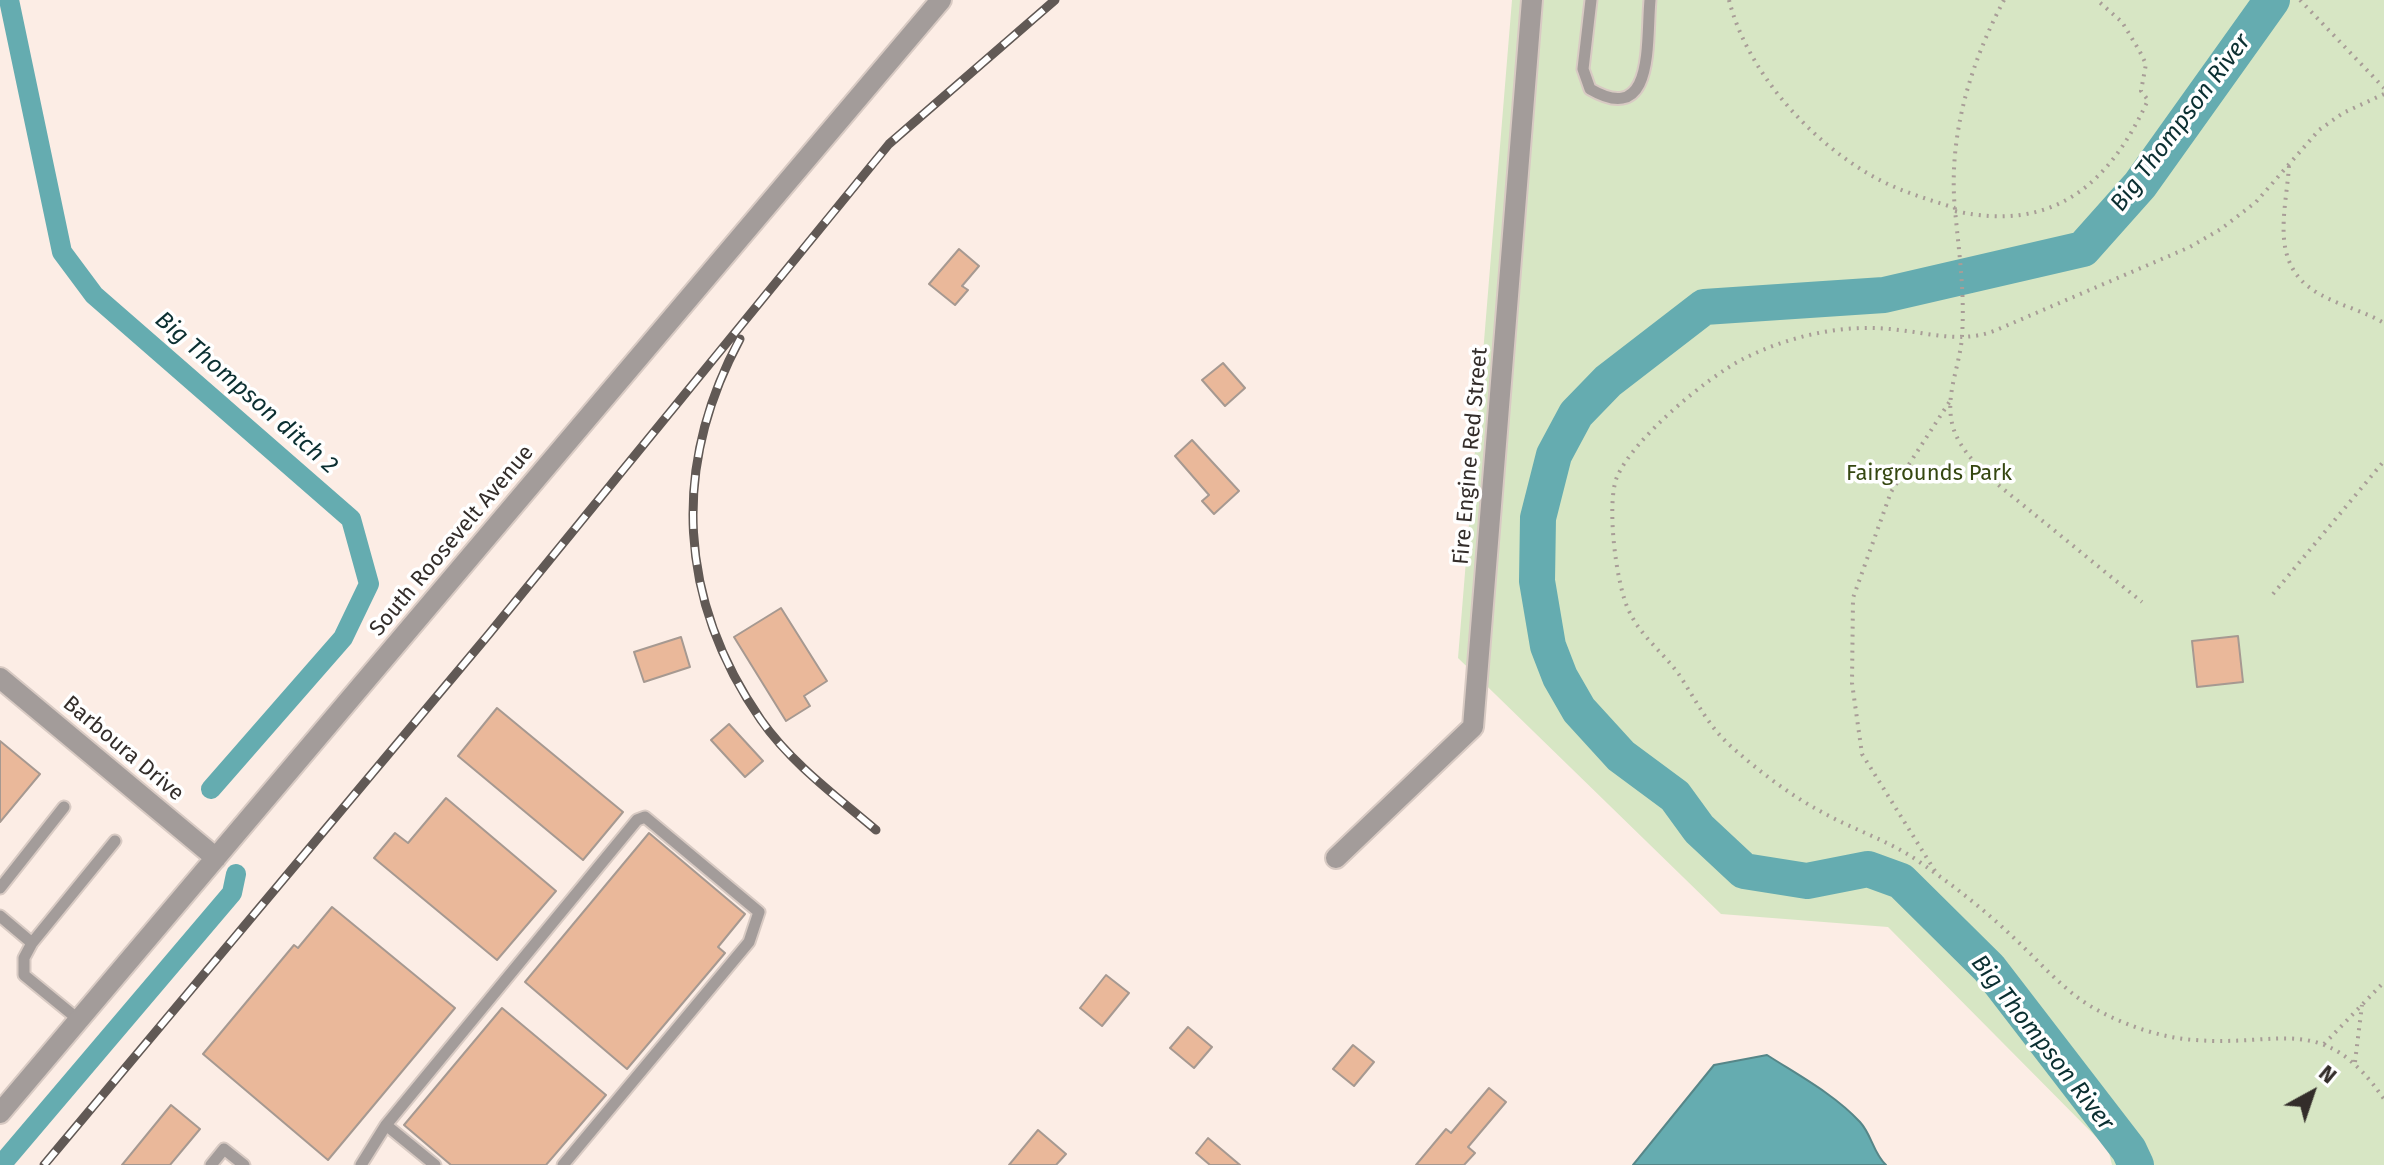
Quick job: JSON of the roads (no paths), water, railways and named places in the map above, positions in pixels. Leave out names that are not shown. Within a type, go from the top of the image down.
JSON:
[{"type":"street","name":"South Roosevelt Avenue","points":[[0,1113],[941,0]]},
{"type":"street","name":"Fire Engine Red Street","points":[[1336,858],[1473,727],[1532,0]]},
{"type":"street","name":"Barboura Drive","points":[[0,678],[216,858]]},
{"type":"lane","points":[[1591,0],[1583,69],[1590,89],[1607,100],[1626,100],[1638,92],[1650,0]]},
{"type":"lane","points":[[0,888],[64,807]]},
{"type":"lane","points":[[361,1165],[386,1125],[637,820],[645,817],[759,912],[757,925],[749,942],[563,1165]]},
{"type":"lane","points":[[79,1020],[24,975],[24,958],[32,943],[115,841]]},
{"type":"lane","points":[[0,916],[32,943]]},
{"type":"lane","points":[[386,1125],[435,1165]]},
{"type":"lane","points":[[211,1165],[224,1149],[244,1165]]},
{"type":"water","points":[[1767,1055],[1850,1112],[1864,1127],[1886,1165],[1633,1165],[1714,1065]]},
{"type":"waterway","name":"Big Thompson ditch 2","points":[[9,0],[62,252],[94,295],[351,519],[369,584],[343,638],[211,789]]},
{"type":"waterway","name":"Big Thompson River","points":[[2136,1165],[2129,1150],[1989,968],[1901,881],[1868,869],[1807,881],[1744,871],[1699,829],[1675,796],[1621,756],[1579,710],[1560,677],[1548,646],[1537,581],[1538,518],[1554,455],[1576,414],[1608,381],[1704,307],[1884,295],[2083,249],[2140,185],[2272,0]]},
{"type":"waterway","name":"Big Thompson ditch 2","points":[[1,1165],[232,893],[236,874]]},
{"type":"railway","points":[[44,1165],[489,634],[889,144],[1055,0]]},
{"type":"railway","points":[[740,339],[718,387],[702,436],[694,484],[694,532],[700,580],[713,628],[733,674],[773,736],[800,765],[876,830]]},
{"type":"park label","name":"Fairgrounds Park","points":[[1929,474]]}]
